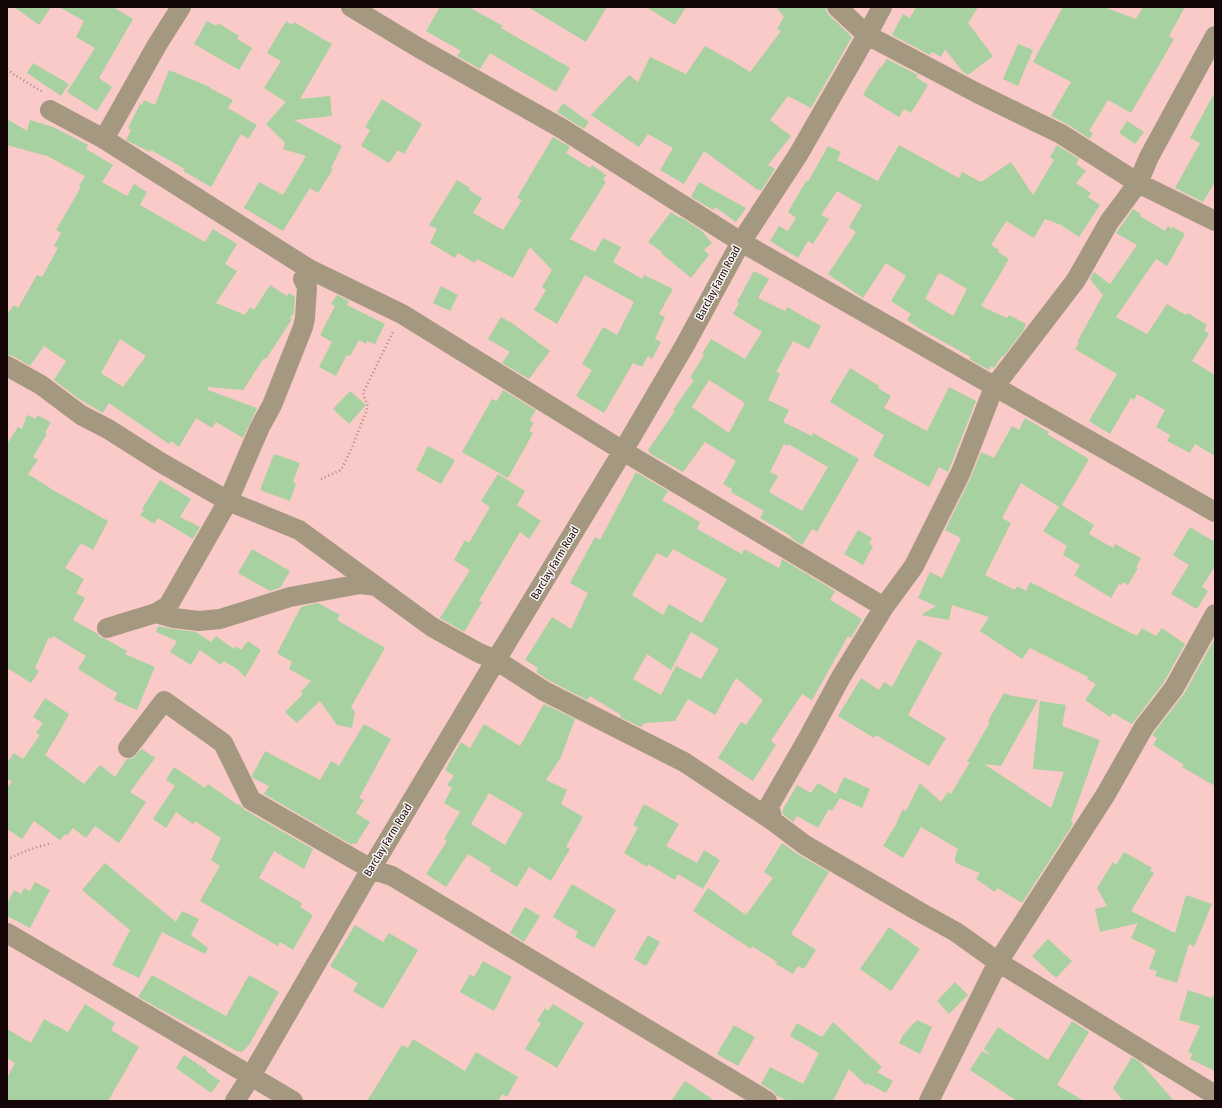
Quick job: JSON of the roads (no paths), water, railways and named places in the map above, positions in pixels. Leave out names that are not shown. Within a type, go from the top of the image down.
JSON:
[{"type":"street","points":[[104,139],[180,7]]},
{"type":"street","points":[[351,7],[419,48],[561,128],[741,242],[1215,512]]},
{"type":"street","points":[[838,7],[867,35],[977,93],[1061,134],[1138,183],[1215,221]]},
{"type":"street","name":"Barclay Farm Road","points":[[235,1101],[371,869],[623,451],[685,345],[741,242],[798,155],[882,7]]},
{"type":"street","points":[[773,821],[769,806],[841,677],[884,607],[914,566],[961,472],[994,387],[1076,280],[1109,222],[1138,183],[1149,157],[1215,36]]},
{"type":"street","points":[[50,110],[104,139],[309,269],[402,314],[623,451],[884,607]]},
{"type":"street","points":[[107,628],[156,614],[168,606],[228,501],[260,427],[272,405],[303,327],[307,287],[303,279],[309,269]]},
{"type":"street","points":[[7,366],[41,385],[81,415],[108,429],[160,462],[228,501],[299,530],[432,627],[479,653],[496,660],[544,691],[684,762],[773,821],[805,845],[956,932],[998,962],[1215,1095]]},
{"type":"street","points":[[156,614],[199,621],[220,619],[290,598],[360,584],[376,586]]},
{"type":"street","points":[[930,1101],[998,962],[1106,794],[1144,727],[1174,688],[1215,614]]},
{"type":"street","points":[[128,748],[164,701],[223,743],[251,800],[371,869],[392,876],[767,1101]]},
{"type":"street","points":[[7,933],[293,1101]]}]
